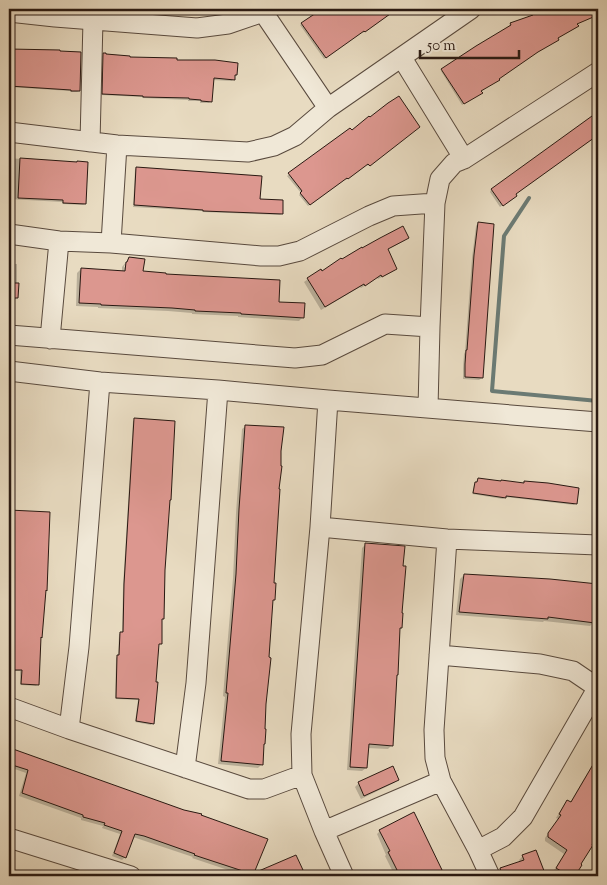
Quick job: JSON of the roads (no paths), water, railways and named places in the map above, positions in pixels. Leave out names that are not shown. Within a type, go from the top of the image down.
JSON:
[{"type":"street","points":[[9,132],[117,145],[248,152],[274,146],[295,136],[328,108],[471,9]]},
{"type":"street","points":[[9,12],[56,13],[94,20],[197,28],[228,24],[265,10],[328,108]]},
{"type":"street","points":[[90,142],[94,20]]},
{"type":"street","points":[[402,58],[464,159]]},
{"type":"street","points":[[428,408],[435,203],[440,179],[454,163],[464,159],[598,72]]},
{"type":"street","points":[[111,243],[117,145]]},
{"type":"street","points":[[9,234],[59,241],[111,243],[279,256],[300,251],[393,206],[435,203]]},
{"type":"street","points":[[50,339],[59,241]]},
{"type":"street","points":[[9,335],[296,358],[322,355],[385,324],[430,327]]},
{"type":"street","points":[[9,372],[100,382],[598,422]]},
{"type":"street","points":[[69,729],[79,647],[100,382]]},
{"type":"street","points":[[185,768],[196,683],[218,390]]},
{"type":"street","points":[[328,400],[320,527],[301,734],[302,775],[344,876]]},
{"type":"street","points":[[320,527],[446,539],[598,545]]},
{"type":"street","points":[[446,539],[434,730],[435,758],[441,781],[490,876]]},
{"type":"street","points":[[439,655],[540,664],[573,671],[598,687],[523,817],[503,837],[478,850]]},
{"type":"street","points":[[9,707],[248,789],[264,789],[302,775]]},
{"type":"street","points":[[324,831],[441,781]]},
{"type":"street","points":[[9,838],[80,868],[130,876]]},
{"type":"waterway","points":[[529,198],[504,236],[492,391],[598,401]]}]
